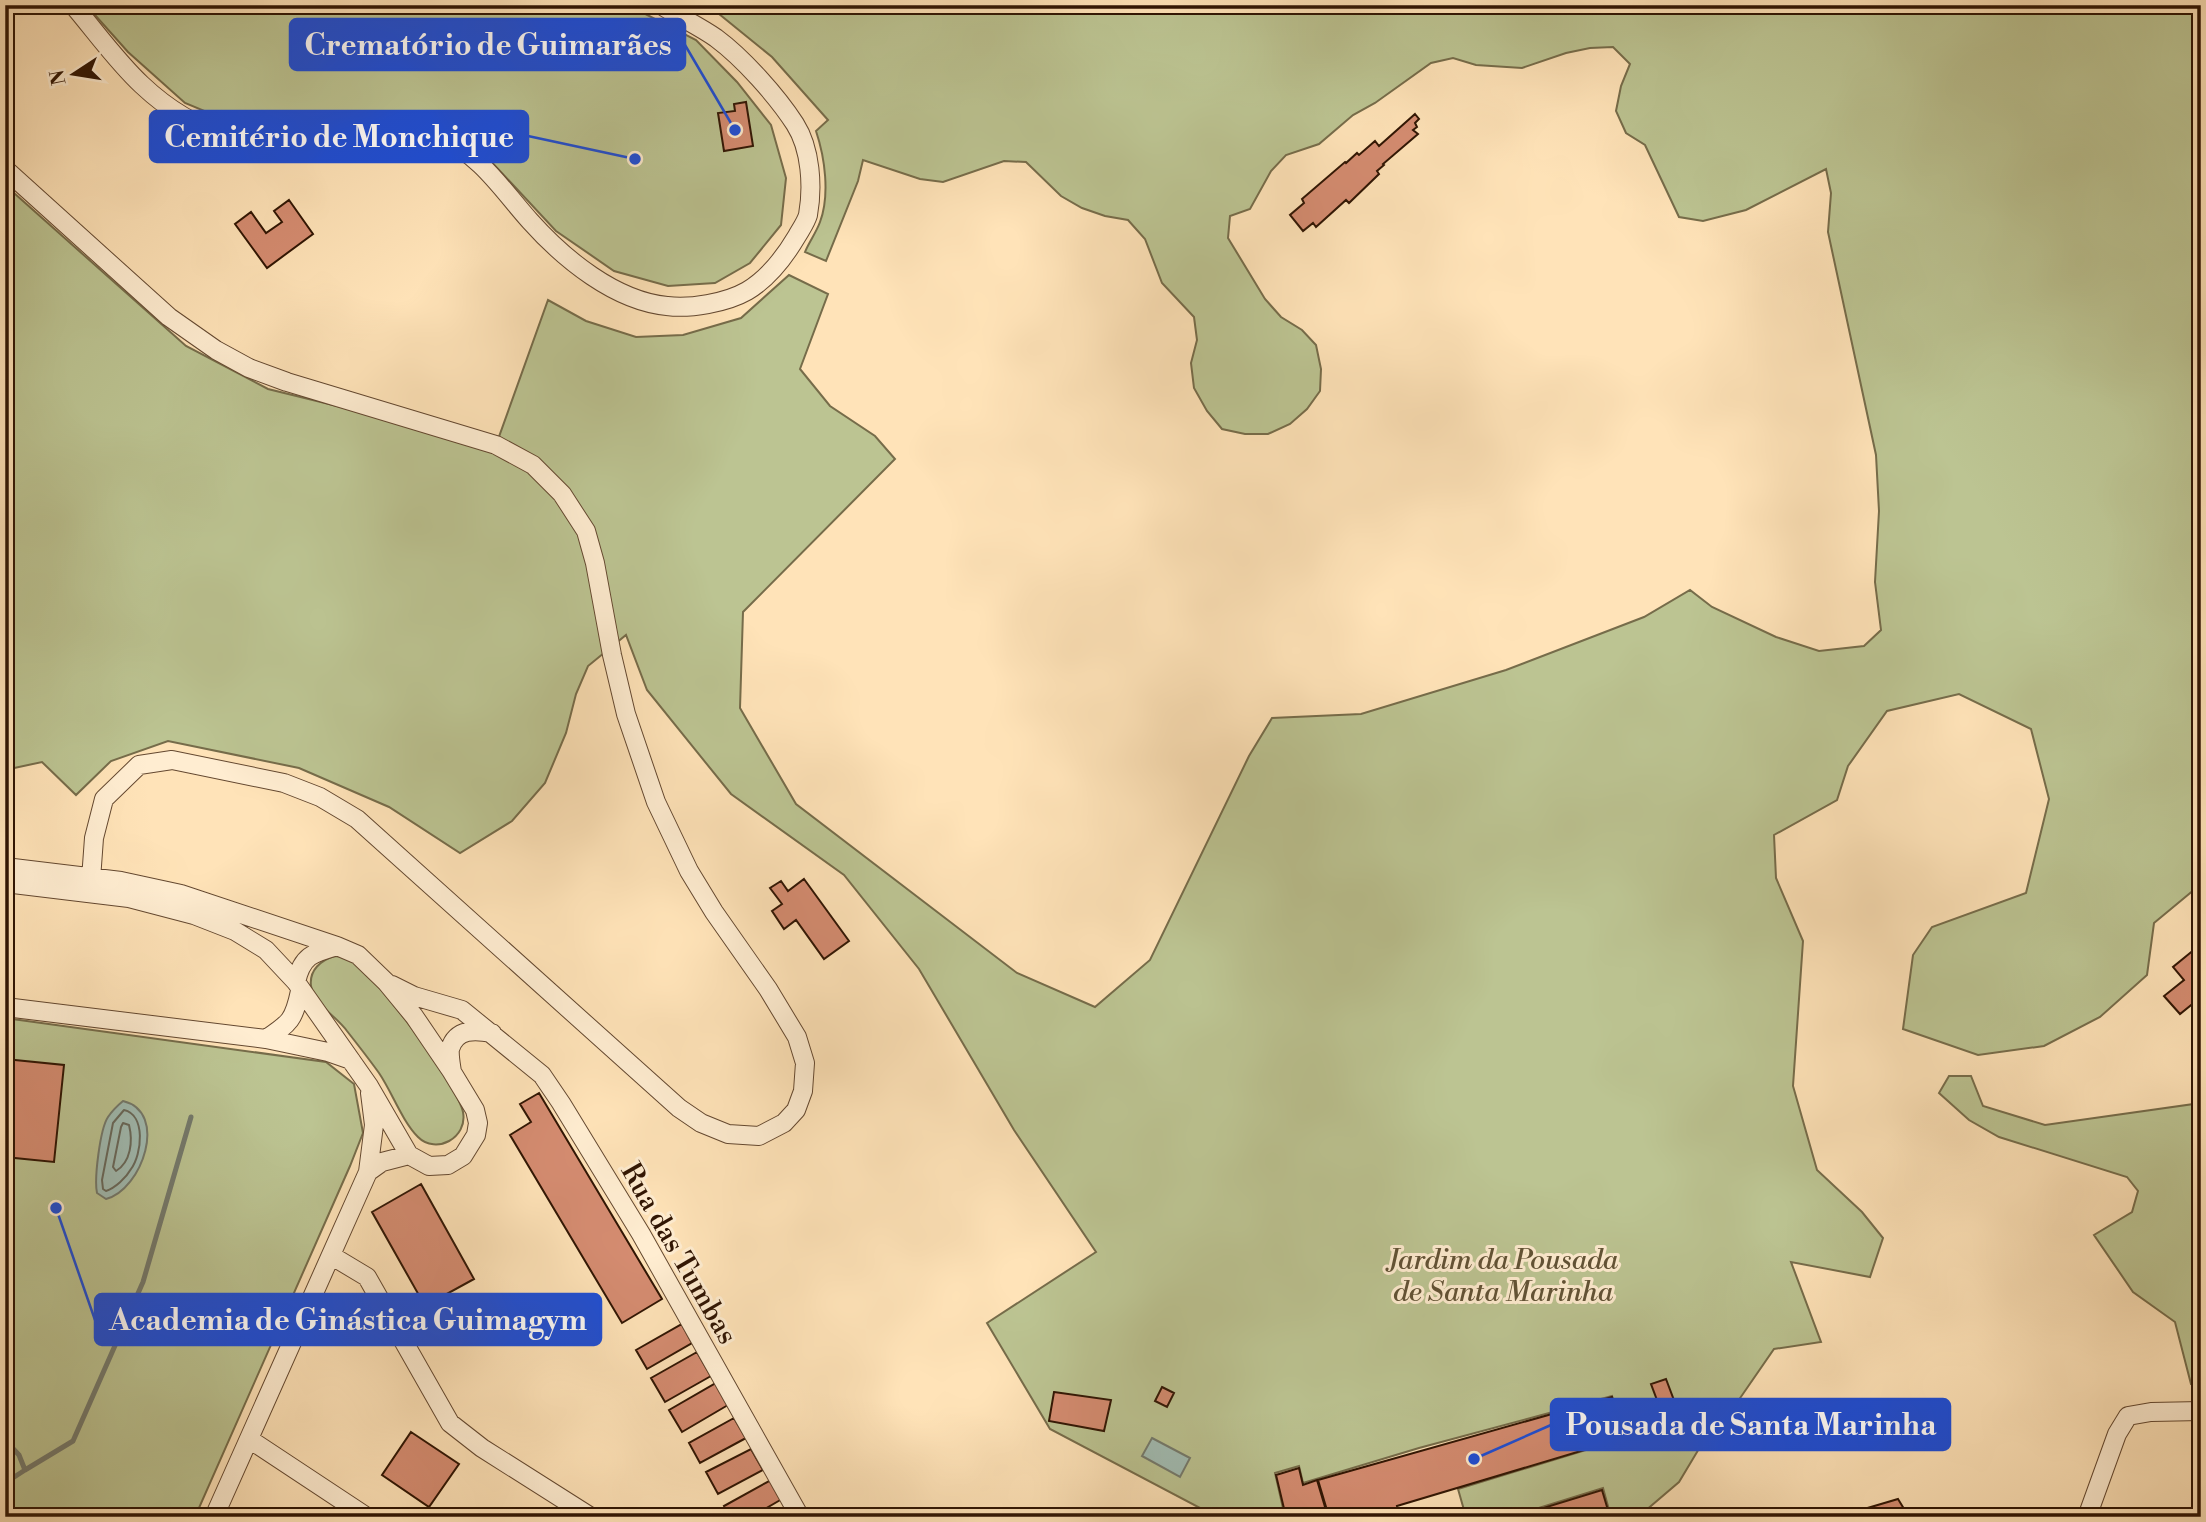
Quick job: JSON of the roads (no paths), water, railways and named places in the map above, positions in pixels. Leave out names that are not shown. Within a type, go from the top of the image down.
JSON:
[{"type":"street","points":[[73,5],[142,85],[171,108],[205,128],[237,139],[273,144],[370,132],[408,131],[440,138],[474,158],[505,189],[530,221],[566,257],[594,278],[632,298],[666,306],[701,306],[746,292],[781,263],[807,218],[811,169],[797,126],[762,82],[717,39],[660,5]]},
{"type":"street","points":[[5,169],[169,317],[216,350],[249,368],[287,382],[496,445],[533,465],[562,494],[586,531],[626,714],[656,802],[695,881],[797,1037],[805,1063],[803,1091],[796,1110],[784,1123],[759,1136],[728,1134],[701,1123],[679,1108],[356,819],[320,797],[284,783],[172,760],[139,765],[104,799],[94,838],[91,885]]},
{"type":"street","points":[[5,867],[91,885],[194,915],[235,931],[266,950],[298,987],[369,1086],[409,1154],[429,1166],[448,1165],[463,1156],[476,1135],[478,1123],[475,1110],[452,1072],[414,1016],[386,982],[358,956],[337,946],[181,894],[91,885],[5,883]]},
{"type":"street","points":[[266,1039],[287,1025],[296,1010],[299,968],[307,957],[316,951],[337,946]]},
{"type":"street","name":"Rua das Tumbas","points":[[386,982],[414,996],[462,1010],[542,1075],[641,1234],[800,1517]]},
{"type":"street","points":[[5,1007],[266,1039],[328,1052],[351,1060]]},
{"type":"street","points":[[452,1072],[450,1049],[460,1036],[472,1029],[493,1033]]},
{"type":"street","points":[[214,1517],[368,1172],[374,1125],[369,1086]]},
{"type":"street","points":[[368,1172],[382,1162],[409,1154]]},
{"type":"street","points":[[332,1256],[366,1277],[450,1423],[482,1448],[591,1517]]},
{"type":"street","points":[[2087,1517],[2117,1434],[2128,1416],[2151,1412],[2201,1412]]},
{"type":"street","points":[[249,1439],[367,1517]]},
{"type":"water","points":[[123,1101],[137,1108],[145,1120],[145,1151],[130,1181],[119,1193],[106,1199],[97,1193],[96,1186],[100,1143],[108,1117]]},
{"type":"water","points":[[1152,1438],[1190,1458],[1180,1477],[1142,1456]]},
{"type":"waterway","points":[[25,1470],[73,1441],[143,1282],[191,1117]]},
{"type":"waterway","points":[[5,1440],[19,1455],[25,1470],[5,1483]]},
{"type":"place","name":"Crematório de Guimarães","points":[[735,130]]},
{"type":"place","name":"Cemitério de Monchique","points":[[635,159]]},
{"type":"place","name":"Academia de Ginástica Guimagym","points":[[56,1208]]},
{"type":"place","name":"Pousada de Santa Marinha","points":[[1474,1459]]},
{"type":"park label","name":"Jardim da Pousada de Santa Marinha","points":[[1503,1275]]}]
